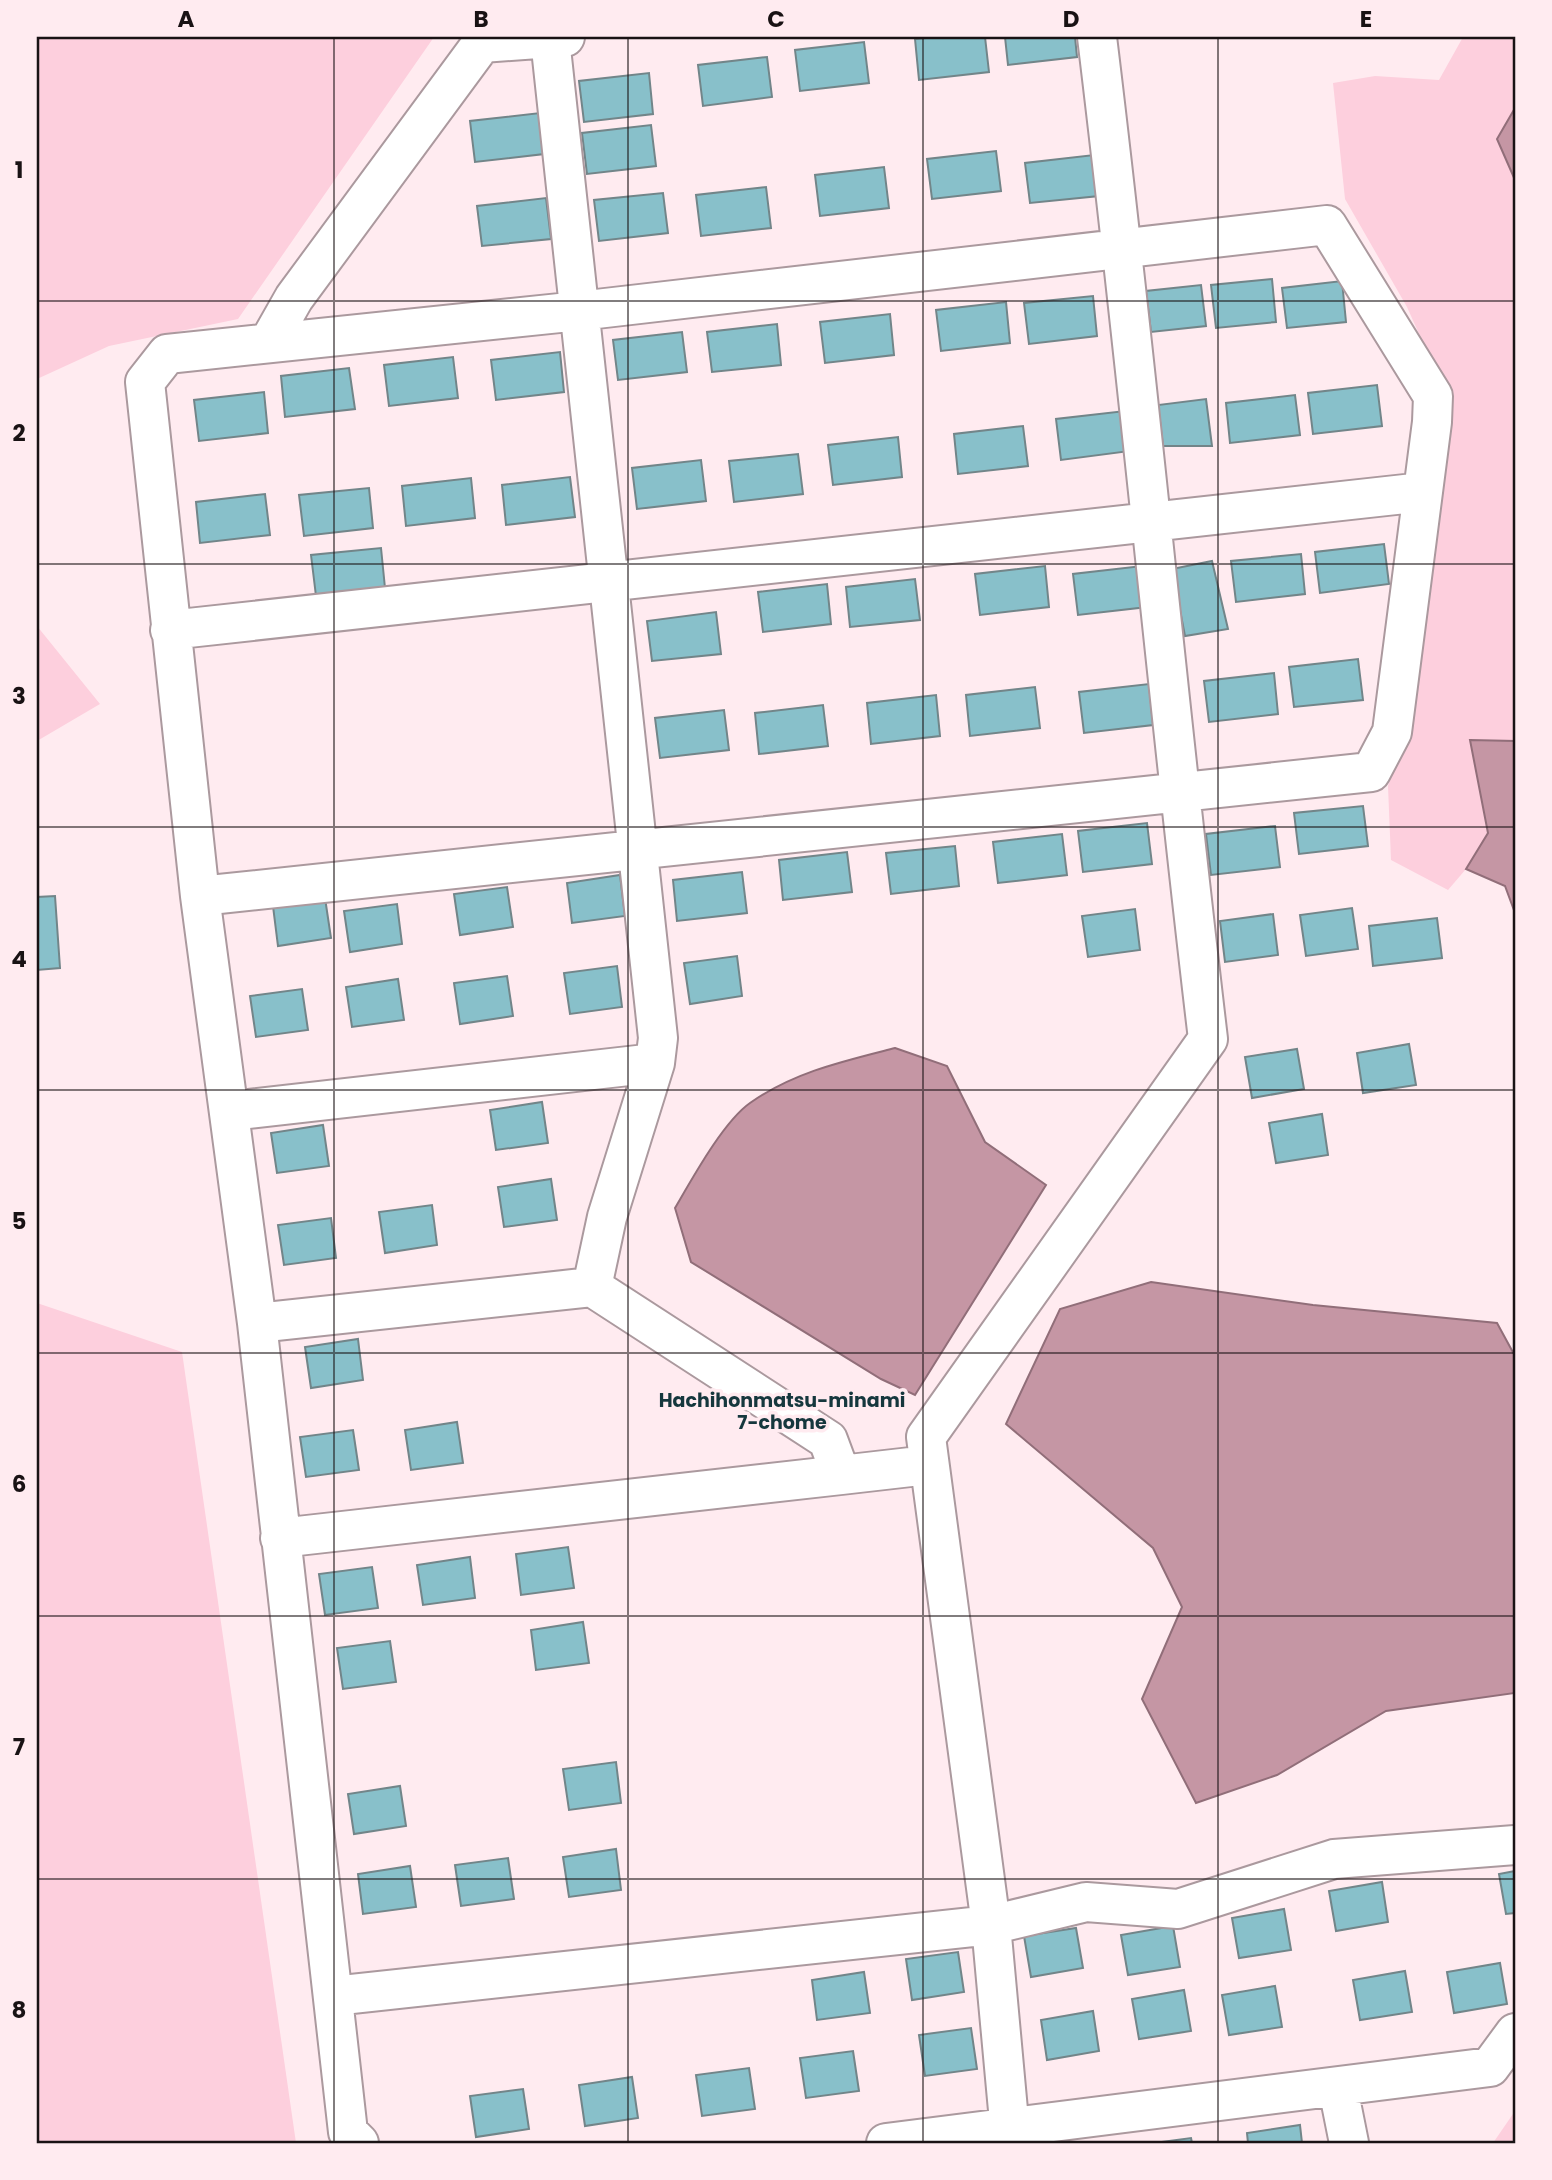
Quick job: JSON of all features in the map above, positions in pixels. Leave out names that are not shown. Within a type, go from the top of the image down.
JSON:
[{"type":"street","points":[[1010,2135],[990,1924],[926,1437],[1208,1040],[1179,792],[1123,248],[1097,37]]},
{"type":"street","points":[[269,342],[294,298],[482,40],[558,38],[579,311],[658,1038],[655,1063],[607,1217],[592,1287]]},
{"type":"street","points":[[200,897],[1371,772],[1392,732],[1433,396],[1327,225],[579,311],[167,354],[145,382],[200,897],[257,1323],[348,2132],[359,2143]]},
{"type":"street","points":[[170,630],[1423,492]]},
{"type":"street","points":[[230,1111],[655,1063]]},
{"type":"street","points":[[257,1323],[592,1287],[828,1440],[841,1475]]},
{"type":"street","points":[[280,1538],[928,1465]]},
{"type":"street","points":[[333,1996],[990,1924],[1086,1902],[1178,1909],[1334,1859],[1515,1845]]},
{"type":"street","points":[[886,2143],[1010,2135],[1490,2067],[1515,2032]]},
{"type":"street","points":[[1338,2088],[1349,2143]]},
{"type":"shaded area","points":[[37,37],[434,37],[238,319],[109,346],[37,379]]},
{"type":"shaded area","points":[[1463,37],[1515,37],[1515,108],[1497,139],[1515,180],[1515,741],[1470,740],[1488,833],[1466,869],[1448,890],[1391,860],[1388,786],[1412,710],[1445,392],[1407,307],[1345,199],[1333,83],[1375,76],[1439,80]]},
{"type":"shaded area","points":[[1515,108],[1515,180],[1497,139]]},
{"type":"shaded area","points":[[37,626],[100,704],[37,741]]},
{"type":"shaded area","points":[[1470,740],[1515,741],[1515,913],[1505,886],[1466,869],[1488,833]]},
{"type":"shaded area","points":[[895,1048],[947,1066],[985,1142],[1046,1185],[915,1395],[881,1379],[691,1262],[675,1208],[729,1123],[750,1103],[802,1075]]},
{"type":"shaded area","points":[[1151,1282],[1313,1305],[1497,1323],[1515,1356],[1515,1693],[1386,1711],[1277,1775],[1196,1803],[1142,1699],[1182,1607],[1153,1548],[1006,1424],[1060,1309]]},
{"type":"shaded area","points":[[37,1303],[182,1352],[296,2143],[37,2143]]},
{"type":"shaded area","points":[[1515,2111],[1515,2143],[1493,2143]]},
{"type":"building","points":[[985,37],[989,72],[919,80],[915,39]]},
{"type":"building","points":[[1005,37],[1075,37],[1077,57],[1008,65]]},
{"type":"building","points":[[864,42],[869,83],[800,91],[795,50]]},
{"type":"building","points":[[767,57],[772,97],[703,106],[698,65]]},
{"type":"building","points":[[649,73],[653,114],[584,122],[579,81]]},
{"type":"building","points":[[540,113],[544,154],[475,162],[470,121]]},
{"type":"building","points":[[651,125],[656,166],[587,174],[582,133]]},
{"type":"building","points":[[996,151],[1001,191],[932,199],[927,159]]},
{"type":"building","points":[[1094,155],[1099,196],[1030,203],[1025,163]]},
{"type":"building","points":[[884,167],[889,208],[820,216],[815,175]]},
{"type":"building","points":[[766,187],[771,228],[701,236],[696,195]]},
{"type":"building","points":[[663,193],[668,233],[599,241],[594,200]]},
{"type":"building","points":[[546,198],[551,239],[482,246],[477,206]]},
{"type":"building","points":[[1272,279],[1276,322],[1216,328],[1211,285]]},
{"type":"building","points":[[1342,281],[1346,322],[1287,328],[1282,288]]},
{"type":"building","points":[[1201,285],[1206,326],[1151,332],[1146,291]]},
{"type":"building","points":[[1093,296],[1097,336],[1029,344],[1024,303]]},
{"type":"building","points":[[1006,302],[1010,343],[941,351],[936,310]]},
{"type":"building","points":[[890,314],[894,355],[825,363],[820,322]]},
{"type":"building","points":[[777,324],[781,365],[712,372],[707,332]]},
{"type":"building","points":[[682,332],[687,372],[618,380],[613,340]]},
{"type":"building","points":[[560,352],[564,392],[496,400],[491,360]]},
{"type":"building","points":[[453,357],[458,398],[389,406],[384,365]]},
{"type":"building","points":[[349,368],[355,409],[285,417],[281,376]]},
{"type":"building","points":[[1377,385],[1382,426],[1313,434],[1308,393]]},
{"type":"building","points":[[264,392],[268,433],[199,441],[194,400]]},
{"type":"building","points":[[1295,395],[1300,435],[1230,443],[1226,403]]},
{"type":"building","points":[[1206,399],[1212,446],[1163,446],[1158,405]]},
{"type":"building","points":[[1125,411],[1130,451],[1061,460],[1056,419]]},
{"type":"building","points":[[1023,426],[1028,466],[958,474],[954,434]]},
{"type":"building","points":[[898,437],[902,477],[833,485],[828,445]]},
{"type":"building","points":[[798,454],[803,494],[734,502],[729,461]]},
{"type":"building","points":[[701,460],[706,501],[637,509],[632,468]]},
{"type":"building","points":[[570,477],[575,517],[506,525],[502,485]]},
{"type":"building","points":[[471,478],[475,518],[406,526],[402,486]]},
{"type":"building","points":[[369,488],[373,528],[304,536],[299,495]]},
{"type":"building","points":[[265,494],[270,535],[200,543],[196,502]]},
{"type":"building","points":[[1384,544],[1389,584],[1320,593],[1315,552]]},
{"type":"building","points":[[381,548],[385,588],[316,596],[311,555]]},
{"type":"building","points":[[1301,554],[1305,594],[1236,602],[1231,561]]},
{"type":"building","points":[[1212,561],[1228,629],[1185,636],[1172,569]]},
{"type":"building","points":[[1045,566],[1049,607],[980,615],[975,574]]},
{"type":"building","points":[[1142,566],[1147,607],[1078,615],[1073,574]]},
{"type":"building","points":[[915,579],[920,620],[850,627],[846,587]]},
{"type":"building","points":[[827,584],[831,624],[763,632],[758,592]]},
{"type":"building","points":[[716,612],[721,654],[652,661],[647,621]]},
{"type":"building","points":[[1358,659],[1363,700],[1294,707],[1289,667]]},
{"type":"building","points":[[1274,673],[1278,714],[1209,722],[1204,681]]},
{"type":"building","points":[[1149,684],[1153,725],[1084,733],[1079,692]]},
{"type":"building","points":[[1035,687],[1040,728],[970,736],[966,695]]},
{"type":"building","points":[[936,695],[940,736],[871,744],[867,703]]},
{"type":"building","points":[[823,705],[828,746],[759,754],[755,713]]},
{"type":"building","points":[[724,710],[729,750],[660,758],[655,718]]},
{"type":"building","points":[[1363,806],[1368,846],[1299,854],[1294,813]]},
{"type":"building","points":[[1147,823],[1152,864],[1083,872],[1078,831]]},
{"type":"building","points":[[1275,826],[1280,867],[1211,875],[1206,834]]},
{"type":"building","points":[[1062,834],[1067,875],[998,883],[993,842]]},
{"type":"building","points":[[955,846],[959,886],[891,894],[886,853]]},
{"type":"building","points":[[847,852],[852,892],[783,900],[779,860]]},
{"type":"building","points":[[742,872],[747,913],[677,921],[673,880]]},
{"type":"building","points":[[620,875],[625,916],[572,923],[567,883]]},
{"type":"building","points":[[507,887],[513,927],[460,935],[454,894]]},
{"type":"building","points":[[55,896],[60,968],[37,970],[37,897]]},
{"type":"building","points":[[325,898],[331,938],[278,946],[273,906]]},
{"type":"building","points":[[397,904],[402,944],[350,952],[344,911]]},
{"type":"building","points":[[1352,908],[1358,949],[1306,956],[1300,915]]},
{"type":"building","points":[[1135,909],[1140,950],[1088,957],[1082,916]]},
{"type":"building","points":[[1273,914],[1278,955],[1225,962],[1220,921]]},
{"type":"building","points":[[1437,918],[1442,958],[1373,966],[1369,926]]},
{"type":"building","points":[[737,956],[742,996],[690,1004],[684,963]]},
{"type":"building","points":[[617,966],[622,1007],[570,1014],[564,973]]},
{"type":"building","points":[[507,976],[513,1016],[460,1024],[454,983]]},
{"type":"building","points":[[398,979],[404,1020],[352,1027],[346,987]]},
{"type":"building","points":[[302,989],[308,1030],[256,1037],[250,996]]},
{"type":"building","points":[[1409,1044],[1416,1085],[1363,1093],[1357,1053]]},
{"type":"building","points":[[1297,1049],[1304,1089],[1252,1098],[1245,1057]]},
{"type":"building","points":[[542,1102],[548,1143],[496,1150],[490,1110]]},
{"type":"building","points":[[1322,1114],[1328,1155],[1276,1163],[1269,1123]]},
{"type":"building","points":[[323,1125],[329,1166],[277,1173],[271,1133]]},
{"type":"building","points":[[551,1179],[557,1220],[504,1227],[498,1187]]},
{"type":"building","points":[[432,1205],[437,1245],[385,1253],[379,1212]]},
{"type":"building","points":[[331,1218],[336,1258],[284,1265],[278,1225]]},
{"type":"building","points":[[358,1339],[363,1380],[311,1388],[305,1347]]},
{"type":"building","points":[[457,1422],[463,1463],[411,1470],[405,1430]]},
{"type":"building","points":[[353,1430],[359,1470],[306,1477],[300,1437]]},
{"type":"building","points":[[568,1547],[574,1588],[521,1595],[516,1554]]},
{"type":"building","points":[[470,1557],[475,1598],[423,1605],[417,1565]]},
{"type":"building","points":[[372,1567],[378,1608],[325,1615],[319,1574]]},
{"type":"building","points":[[583,1622],[589,1663],[536,1670],[531,1630]]},
{"type":"building","points":[[390,1641],[396,1682],[343,1689],[337,1648]]},
{"type":"building","points":[[616,1762],[621,1803],[569,1810],[563,1769]]},
{"type":"building","points":[[400,1786],[406,1826],[354,1834],[348,1794]]},
{"type":"building","points":[[616,1849],[621,1890],[569,1897],[563,1857]]},
{"type":"building","points":[[508,1858],[514,1899],[461,1906],[455,1865]]},
{"type":"building","points":[[410,1866],[416,1907],[363,1914],[358,1874]]},
{"type":"building","points":[[1515,1871],[1515,1913],[1506,1914],[1499,1874]]},
{"type":"building","points":[[1382,1882],[1388,1922],[1336,1931],[1329,1891]]},
{"type":"building","points":[[1284,1909],[1291,1950],[1239,1958],[1232,1918]]},
{"type":"building","points":[[1173,1926],[1180,1967],[1128,1975],[1121,1935]]},
{"type":"building","points":[[1076,1928],[1083,1968],[1031,1977],[1024,1936]]},
{"type":"building","points":[[958,1952],[964,1992],[912,2000],[906,1959]]},
{"type":"building","points":[[1500,1963],[1507,2004],[1454,2013],[1447,1972]]},
{"type":"building","points":[[1405,1971],[1412,2012],[1360,2020],[1353,1980]]},
{"type":"building","points":[[864,1972],[870,2013],[817,2020],[812,1980]]},
{"type":"building","points":[[1275,1986],[1282,2027],[1229,2035],[1222,1995]]},
{"type":"building","points":[[1184,1990],[1191,2031],[1139,2039],[1132,1999]]},
{"type":"building","points":[[1093,2011],[1099,2051],[1047,2060],[1041,2020]]},
{"type":"building","points":[[971,2028],[977,2069],[925,2076],[919,2035]]},
{"type":"building","points":[[853,2051],[859,2091],[806,2098],[800,2058]]},
{"type":"building","points":[[749,2068],[755,2109],[702,2116],[696,2075]]},
{"type":"building","points":[[632,2077],[638,2118],[585,2126],[579,2085]]},
{"type":"building","points":[[523,2089],[529,2129],[476,2137],[470,2096]]},
{"type":"building","points":[[1300,2125],[1302,2143],[1248,2143],[1247,2133]]},
{"type":"building","points":[[1191,2138],[1192,2143],[1154,2143]]},
{"type":"district","name":"Hachihonmatsu-minami 7-chome","points":[[782,1411]]}]
